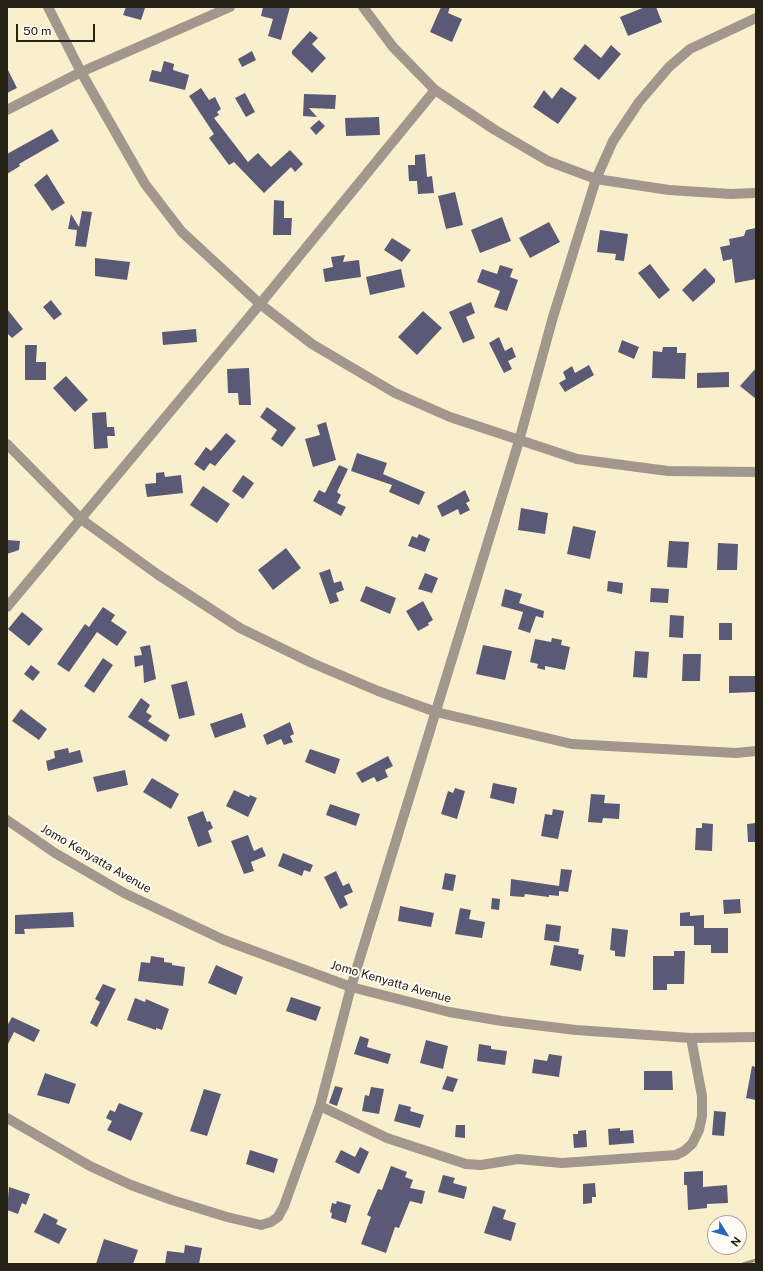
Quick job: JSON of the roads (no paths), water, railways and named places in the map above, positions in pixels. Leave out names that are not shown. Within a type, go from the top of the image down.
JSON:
[{"type":"street","points":[[48,7],[81,72],[149,190],[182,232],[260,304],[312,344],[395,393],[450,417],[519,442],[577,460],[668,471],[756,472]]},
{"type":"street","points":[[7,110],[81,72],[230,7]]},
{"type":"street","points":[[363,7],[393,47],[435,90],[495,130],[548,160],[596,179],[669,190],[756,194]]},
{"type":"street","points":[[7,1118],[90,1166],[131,1185],[200,1209],[261,1225],[271,1222],[278,1217],[284,1206],[320,1106],[351,987],[519,442],[553,317],[596,179],[613,141],[639,102],[669,67],[690,49],[756,18]]},
{"type":"street","points":[[7,607],[260,304],[435,90]]},
{"type":"street","points":[[7,444],[82,519],[157,574],[240,628],[312,663],[352,680],[436,712],[572,744],[736,752],[756,751]]},
{"type":"street","name":"Jomo Kenyatta Avenue","points":[[7,820],[55,853],[124,893],[224,940],[351,987],[449,1012],[502,1021],[576,1030],[691,1038],[756,1037]]},
{"type":"street","points":[[320,1106],[387,1138],[466,1164],[481,1165],[518,1159],[562,1163],[676,1155],[684,1151],[692,1144],[699,1130],[702,1116],[702,1096],[691,1038]]},
{"type":"railway","points":[[743,1264],[756,1260]]}]
